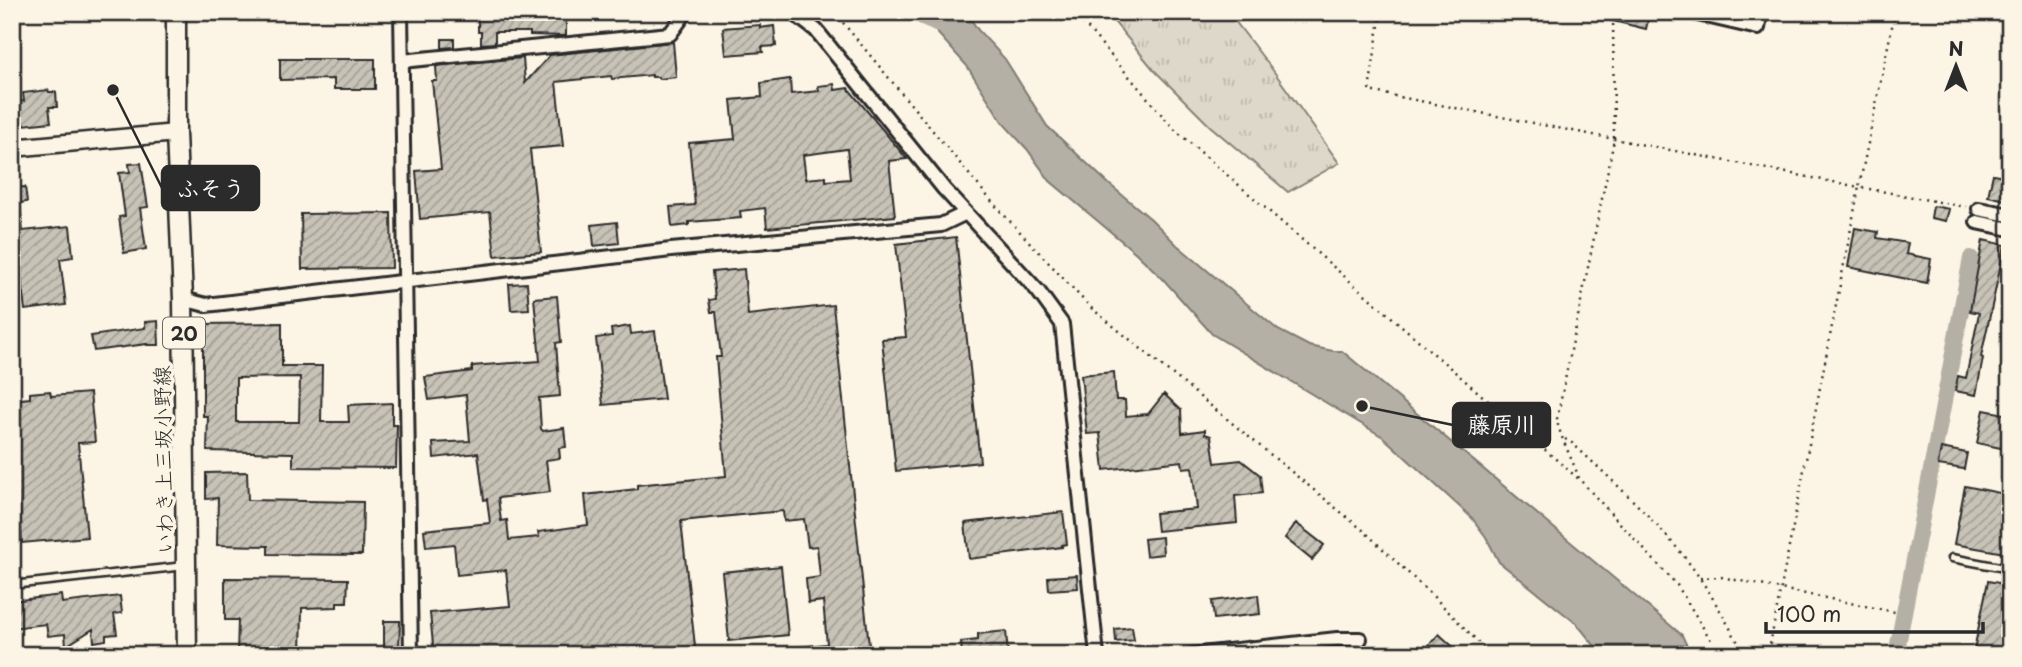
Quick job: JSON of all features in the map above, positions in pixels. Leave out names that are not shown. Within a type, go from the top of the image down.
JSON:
[{"type":"main road","name":"いわき上三坂小野線","points":[[176,12],[187,655]]},
{"type":"street","points":[[401,12],[411,655]]},
{"type":"street","points":[[402,61],[670,34],[686,12]]},
{"type":"street","points":[[792,12],[816,30],[944,189],[1038,291],[1062,324],[1097,655]]},
{"type":"street","points":[[1689,12],[1758,28],[1761,12]]},
{"type":"street","points":[[12,148],[176,133]]},
{"type":"street","points":[[183,299],[206,305],[671,250],[941,225],[966,213]]},
{"type":"street","points":[[1978,216],[2010,215]]},
{"type":"street","points":[[1978,216],[2010,229]]},
{"type":"street","points":[[1192,655],[1337,639],[1360,639]]},
{"type":"lane","points":[[1952,558],[2010,569]]},
{"type":"lane","points":[[12,585],[187,566]]},
{"type":"path","points":[[834,12],[993,203],[1090,307],[1364,531],[1491,655]]},
{"type":"path","points":[[1074,12],[1174,129],[1581,481],[1677,585],[1720,655]]},
{"type":"path","points":[[1381,12],[1369,91],[1859,187],[1978,216]]},
{"type":"path","points":[[1581,481],[1558,425],[1558,414],[1614,141],[1614,12]]},
{"type":"path","points":[[1768,655],[1895,12]]},
{"type":"path","points":[[1564,439],[1580,449],[1655,524],[1700,578],[1745,655]]},
{"type":"path","points":[[1700,578],[1721,577],[1895,612]]},
{"type":"green space","points":[[1106,12],[1228,12],[1339,163],[1288,192],[1210,126],[1154,70]]},
{"type":"shaded area","points":[[931,12],[966,12],[978,30],[1005,59],[1047,126],[1177,245],[1278,330],[1309,346],[1342,351],[1682,635],[1691,655],[1602,655],[1577,624],[1499,562],[1472,518],[1383,437],[1212,334],[1136,253],[1050,181],[1027,149],[1003,123],[967,66],[933,28]]},
{"type":"building","points":[[478,12],[566,12],[566,36],[495,32],[495,43],[481,44]]},
{"type":"building","points":[[1602,12],[1650,12],[1646,29],[1601,18]]},
{"type":"building","points":[[760,25],[760,28],[774,26],[776,46],[762,47],[763,52],[726,55],[723,28]]},
{"type":"building","points":[[442,39],[454,39],[454,47],[442,48]]},
{"type":"building","points":[[673,42],[676,77],[659,79],[652,75],[612,79],[611,76],[556,82],[563,146],[530,149],[541,252],[495,256],[490,212],[420,219],[416,171],[441,169],[432,81],[437,81],[436,66],[523,58],[525,83],[550,55]]},
{"type":"building","points":[[280,59],[375,59],[375,89],[334,89],[334,79],[280,80]]},
{"type":"building","points":[[790,79],[791,94],[819,91],[818,86],[834,84],[835,90],[848,88],[907,159],[889,161],[895,216],[767,228],[765,208],[740,211],[741,218],[689,222],[689,225],[672,227],[670,207],[695,205],[689,143],[735,139],[731,100],[762,97],[761,83]],"holes":[[[847,149],[850,179],[806,179],[803,155]]]},
{"type":"building","points":[[48,90],[56,92],[57,107],[49,107],[51,122],[14,126],[12,102],[24,101],[23,93]]},
{"type":"building","points":[[141,163],[148,207],[140,208],[146,249],[124,253],[119,217],[125,216],[119,173],[130,172],[129,164]]},
{"type":"building","points":[[1993,174],[2010,177],[2010,195],[2007,194],[2006,200],[1988,196]]},
{"type":"building","points":[[25,187],[27,202],[12,204],[12,188]]},
{"type":"building","points":[[12,205],[20,205],[23,231],[70,226],[73,257],[60,259],[66,305],[25,310],[19,261],[12,262]]},
{"type":"building","points":[[1933,206],[1949,209],[1946,221],[1931,218]]},
{"type":"building","points":[[391,213],[392,268],[302,269],[301,214]]},
{"type":"building","points":[[617,222],[619,243],[594,246],[592,225]]},
{"type":"building","points":[[1855,228],[1878,232],[1877,238],[1908,243],[1906,254],[1931,259],[1927,283],[1848,267]]},
{"type":"building","points":[[956,237],[980,462],[896,471],[882,339],[906,337],[896,244]]},
{"type":"building","points":[[1983,240],[2005,245],[1981,357],[1983,358],[1976,395],[1955,391],[1958,376],[1966,378],[1979,313],[1970,311]]},
{"type":"building","points":[[744,269],[748,315],[833,305],[870,655],[799,655],[798,647],[827,644],[823,601],[808,603],[806,579],[820,577],[817,546],[808,547],[804,519],[784,521],[783,511],[681,521],[696,655],[434,655],[430,613],[510,606],[506,570],[457,575],[454,544],[426,547],[424,530],[490,523],[478,453],[434,458],[433,443],[470,441],[466,395],[429,400],[425,377],[472,371],[472,366],[540,361],[534,298],[557,296],[561,342],[556,343],[560,396],[539,398],[541,429],[564,428],[566,447],[559,448],[560,458],[546,460],[550,492],[498,498],[501,521],[507,520],[509,540],[539,537],[538,532],[588,525],[585,495],[637,489],[637,485],[726,476],[716,357],[721,357],[716,312],[711,312],[709,300],[715,299],[712,272]]},
{"type":"building","points":[[527,283],[529,309],[511,310],[509,284]]},
{"type":"building","points":[[158,321],[159,345],[94,351],[91,336],[145,328],[145,322]]},
{"type":"building","points":[[282,323],[282,366],[322,366],[321,422],[349,422],[348,405],[392,403],[392,425],[397,425],[396,468],[293,467],[293,453],[207,451],[208,416],[203,416],[203,324]],"holes":[[[300,377],[299,422],[236,422],[236,378]]]},
{"type":"building","points":[[630,326],[631,334],[655,331],[664,399],[603,405],[596,338],[612,336],[611,329]]},
{"type":"building","points":[[1114,372],[1116,400],[1125,400],[1126,416],[1148,414],[1164,394],[1181,410],[1182,433],[1205,430],[1205,434],[1211,436],[1215,463],[1241,460],[1260,475],[1262,493],[1235,496],[1237,523],[1157,531],[1155,513],[1197,509],[1192,467],[1183,468],[1182,461],[1104,470],[1100,433],[1087,434],[1081,375]]},
{"type":"building","points":[[50,391],[51,396],[90,393],[95,442],[78,443],[87,537],[22,543],[12,441],[12,400],[30,398],[30,393]]},
{"type":"building","points":[[1984,410],[2010,415],[2010,450],[1977,443]]},
{"type":"building","points":[[1941,448],[1967,453],[1964,469],[1938,465]]},
{"type":"building","points":[[247,472],[248,500],[363,502],[362,555],[268,554],[268,546],[217,545],[218,498],[206,499],[206,473]]},
{"type":"building","points":[[1965,486],[2010,495],[2010,554],[1954,544]]},
{"type":"building","points":[[1063,512],[1067,544],[1062,547],[969,559],[965,523]]},
{"type":"building","points":[[1296,523],[1324,545],[1312,560],[1285,538]]},
{"type":"building","points":[[1162,537],[1163,554],[1146,556],[1144,539]]},
{"type":"building","points":[[781,566],[788,635],[729,641],[722,572]]},
{"type":"building","points":[[1077,575],[1078,588],[1049,590],[1048,577]]},
{"type":"building","points":[[225,578],[348,579],[347,602],[337,602],[337,607],[302,608],[301,655],[237,655],[238,620],[225,620]]},
{"type":"building","points":[[1988,581],[2010,585],[2010,655],[1973,655]]},
{"type":"building","points":[[61,595],[62,603],[120,596],[122,613],[114,614],[117,634],[106,635],[106,640],[94,642],[93,629],[66,646],[65,634],[48,636],[46,624],[12,628],[12,601]]},
{"type":"building","points":[[1258,595],[1260,614],[1214,619],[1212,601]]},
{"type":"building","points":[[384,621],[400,621],[399,650],[384,649]]},
{"type":"building","points":[[1132,627],[1134,640],[1116,642],[1115,629]]},
{"type":"building","points":[[1006,631],[1008,655],[962,655],[961,642],[978,640],[978,634]]},
{"type":"building","points":[[1439,634],[1462,655],[1420,655]]},
{"type":"waterway","points":[[924,12],[949,23]]},
{"type":"waterway","points":[[1896,655],[1971,258]]},
{"type":"place","name":"ふそう","points":[[113,90]]},
{"type":"place","name":"藤原川","points":[[1362,406]]}]
